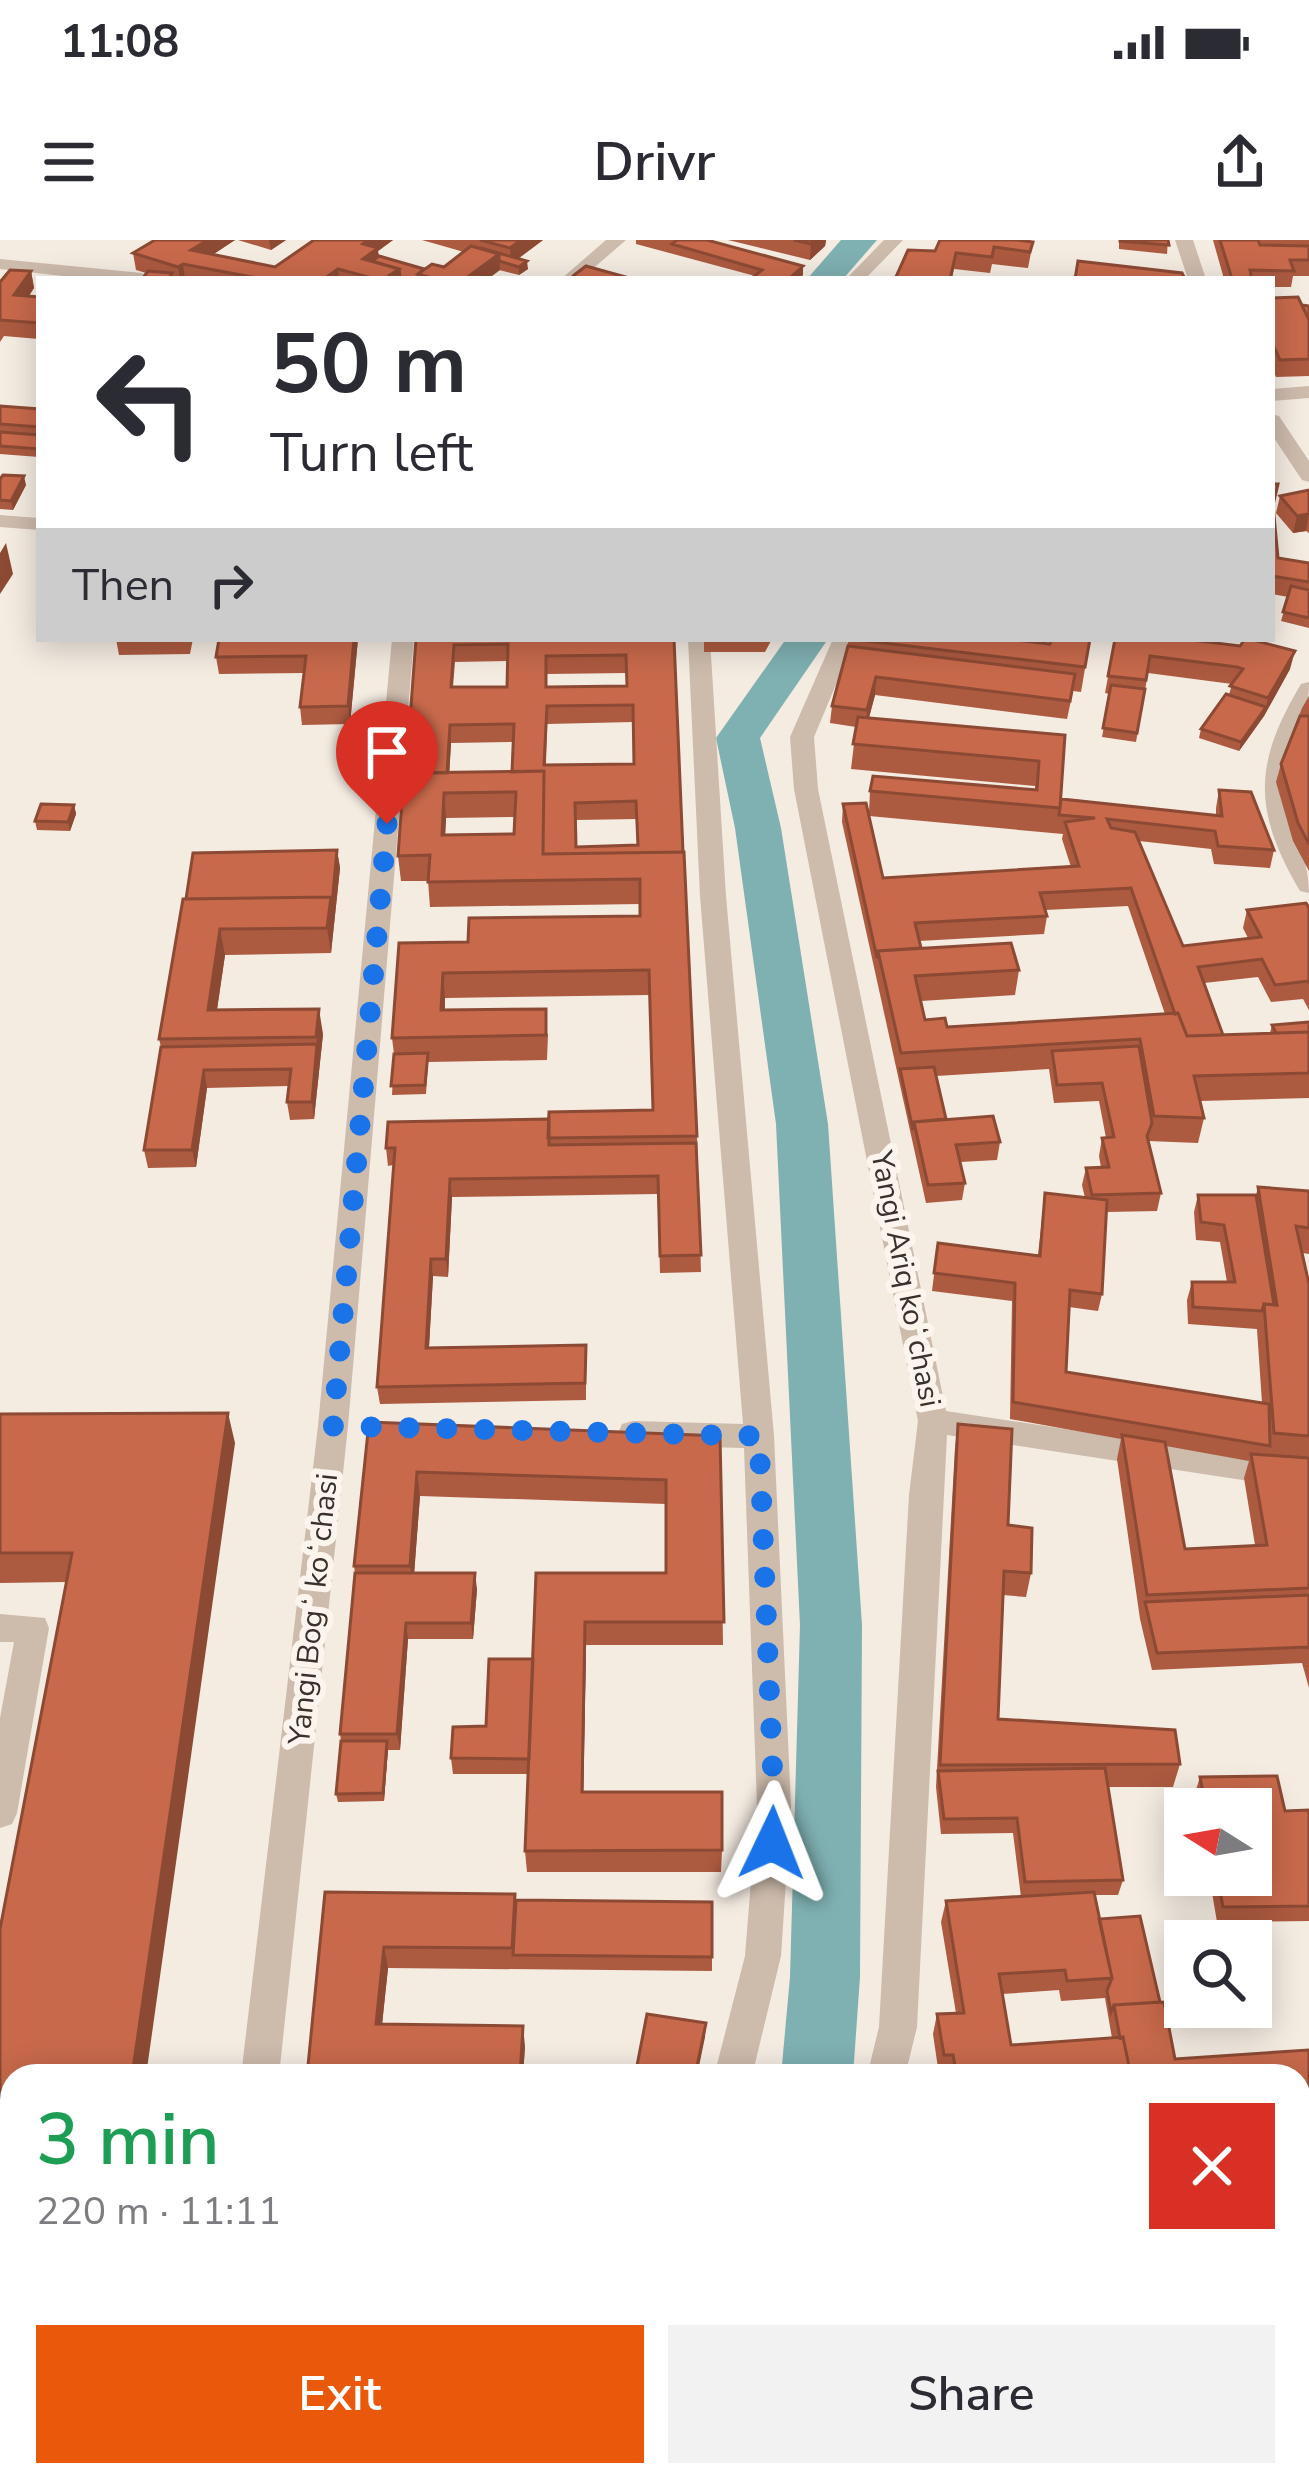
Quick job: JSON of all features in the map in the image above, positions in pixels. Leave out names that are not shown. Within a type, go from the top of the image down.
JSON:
[{"type":"street","points":[[574,276],[617,240]]},
{"type":"street","points":[[858,276],[894,240]]},
{"type":"street","points":[[1184,240],[1196,276]]},
{"type":"street","points":[[0,283],[6,265],[121,275],[140,271]]},
{"type":"street","points":[[1275,395],[1309,392]]},
{"type":"street","points":[[1275,425],[1309,476]]},
{"type":"street","points":[[0,520],[36,524]]},
{"type":"street","name":"Yangi Bogʻ koʻchasi","points":[[262,2064],[345,1426],[404,642]]},
{"type":"street","points":[[699,642],[713,896],[759,1436],[774,1805],[763,1956],[736,2064]]},
{"type":"street","name":"Yangi Ariq koʻchasi","points":[[843,642],[802,737],[806,789],[933,1421],[925,1495],[898,2027],[889,2064]]},
{"type":"street","points":[[1309,689],[1275,758],[1269,784],[1281,829],[1309,884]]},
{"type":"street","points":[[933,1421],[1309,1478]]},
{"type":"street","points":[[593,1432],[759,1436]]},
{"type":"street","points":[[0,1628],[33,1628],[0,1813]]},
{"type":"building","points":[[155,240],[208,240],[191,250],[275,267],[314,240],[369,240],[363,244],[378,248],[363,259],[399,269],[388,276],[338,269],[328,276],[246,276],[183,264],[178,267],[133,253]]},
{"type":"building","points":[[480,240],[521,240],[510,248]]},
{"type":"building","points":[[707,240],[803,266],[792,276],[754,276],[762,270],[672,244]]},
{"type":"building","points":[[940,240],[1033,242],[1030,252],[994,247],[992,257],[956,253],[951,276],[896,276],[908,250],[935,251]]},
{"type":"building","points":[[1120,240],[1168,240],[1169,245],[1120,241]]},
{"type":"building","points":[[1220,240],[1309,246],[1309,260],[1290,260],[1294,271],[1250,270],[1251,276],[1231,276]]},
{"type":"building","points":[[471,246],[499,254],[469,276],[418,274],[432,264],[444,267]]},
{"type":"building","points":[[480,248],[527,261],[519,267]]},
{"type":"building","points":[[379,256],[424,269],[418,276],[400,276],[399,269],[372,261]]},
{"type":"building","points":[[1078,261],[1184,276],[1076,276]]},
{"type":"building","points":[[586,266],[622,276],[573,276]]},
{"type":"building","points":[[10,270],[31,271],[14,295],[36,297],[36,323],[0,320],[0,282]]},
{"type":"building","points":[[148,271],[172,273],[170,276],[144,276]]},
{"type":"building","points":[[1298,297],[1309,320],[1309,359],[1280,360],[1275,349],[1275,298]]},
{"type":"building","points":[[0,406],[36,409],[36,427],[0,424]]},
{"type":"building","points":[[0,432],[36,435],[36,449],[0,446]]},
{"type":"building","points":[[3,475],[24,476],[11,501],[0,500]]},
{"type":"building","points":[[1309,490],[1309,514],[1297,516],[1280,496]]},
{"type":"building","points":[[1275,526],[1278,558],[1309,563],[1309,582],[1275,576]]},
{"type":"building","points":[[1291,586],[1309,590],[1309,618],[1283,612]]},
{"type":"building","points":[[218,642],[354,642],[348,706],[300,707],[306,656],[216,657]]},
{"type":"building","points":[[416,642],[674,642],[683,852],[543,854],[544,771],[512,772],[514,724],[450,725],[447,773],[406,773]],"holes":[[[508,644],[507,687],[451,687],[454,645]],[[626,655],[627,686],[546,687],[546,656]],[[633,705],[634,764],[544,765],[547,706]],[[636,801],[638,845],[576,847],[575,803]]]},
{"type":"building","points":[[875,642],[1089,642],[1085,667]]},
{"type":"building","points":[[1114,642],[1240,646],[1260,642],[1295,651],[1268,698],[1230,686],[1243,669],[1237,667],[1150,656],[1146,680],[1108,676]]},
{"type":"building","points":[[848,646],[1075,674],[1070,701],[876,677],[867,710],[832,706]]},
{"type":"building","points":[[1111,685],[1145,689],[1137,733],[1103,728]]},
{"type":"building","points":[[1226,694],[1266,707],[1241,742],[1201,729]]},
{"type":"building","points":[[1300,716],[1309,716],[1309,844],[1281,764]]},
{"type":"building","points":[[858,717],[1065,735],[1060,808],[870,791],[873,776],[1037,790],[1039,761],[853,744]]},
{"type":"building","points":[[544,771],[543,854],[684,852],[697,1136],[548,1138],[549,1112],[653,1110],[649,970],[443,973],[441,1010],[546,1009],[546,1035],[392,1038],[399,943],[468,942],[469,918],[640,916],[640,879],[428,882],[430,855],[398,856],[404,773]],"holes":[[[516,792],[514,834],[442,835],[444,793]]]},
{"type":"building","points":[[1219,790],[1251,792],[1274,850],[1218,846],[1215,831],[1107,819],[1111,828],[1135,832],[1183,946],[1261,937],[1247,910],[1306,903],[1309,908],[1309,983],[1275,985],[1262,959],[1198,967],[1223,1035],[1187,1036],[1131,888],[1040,893],[1047,916],[915,923],[921,948],[878,951],[877,958],[843,804],[866,803],[883,878],[1079,866],[1065,822],[1095,818],[1059,815],[1061,799],[1222,816]]},
{"type":"building","points":[[41,804],[74,805],[68,822],[35,821]]},
{"type":"building","points":[[337,850],[332,905],[331,897],[186,899],[193,853]]},
{"type":"building","points":[[331,897],[327,928],[220,929],[208,1010],[319,1009],[316,1037],[159,1039],[183,899]]},
{"type":"building","points":[[1011,943],[1019,970],[915,976],[925,1020],[945,1018],[947,1027],[1178,1013],[1187,1036],[1309,1032],[1309,1073],[1194,1076],[1204,1118],[1154,1116],[1140,1039],[901,1053],[878,951]]},
{"type":"building","points":[[1309,1022],[1309,1032],[1276,1033],[1272,1025]]},
{"type":"building","points":[[317,1044],[312,1102],[287,1102],[291,1069],[204,1070],[192,1150],[144,1150],[161,1047]]},
{"type":"building","points":[[1139,1046],[1152,1123],[1147,1136],[1161,1193],[1092,1195],[1086,1168],[1109,1167],[1102,1138],[1114,1137],[1102,1083],[1057,1085],[1052,1051]]},
{"type":"building","points":[[428,1053],[425,1085],[391,1086],[394,1054]]},
{"type":"building","points":[[934,1067],[946,1119],[914,1122],[913,1130],[900,1069]]},
{"type":"building","points":[[993,1116],[1000,1142],[956,1145],[965,1183],[928,1185],[914,1122]]},
{"type":"building","points":[[549,1119],[549,1145],[696,1143],[701,1255],[660,1256],[658,1176],[450,1179],[446,1259],[431,1259],[426,1348],[586,1345],[585,1383],[377,1387],[395,1148],[386,1148],[388,1122]]},
{"type":"building","points":[[1258,1187],[1309,1191],[1309,1228],[1296,1226],[1309,1284],[1309,1436],[1274,1433],[1264,1304],[1277,1305]]},
{"type":"building","points":[[1045,1193],[1107,1200],[1102,1294],[1070,1290],[1066,1372],[1269,1404],[1270,1446],[1013,1402],[1015,1283],[934,1273],[938,1243],[1040,1256]]},
{"type":"building","points":[[1198,1195],[1256,1195],[1274,1305],[1264,1304],[1262,1311],[1193,1307],[1192,1282],[1235,1282],[1224,1225],[1201,1222]]},
{"type":"building","points":[[228,1413],[134,2064],[0,2064],[0,1929],[72,1553],[0,1553],[0,1414]]},
{"type":"building","points":[[369,1422],[720,1436],[724,1622],[585,1622],[582,1792],[722,1792],[722,1850],[525,1851],[536,1573],[666,1573],[666,1480],[417,1472],[410,1566],[354,1566]]},
{"type":"building","points":[[958,1424],[1012,1429],[1008,1525],[1032,1528],[1031,1573],[1004,1571],[998,1719],[1175,1730],[1180,1764],[940,1765]]},
{"type":"building","points":[[1122,1435],[1165,1442],[1185,1549],[1267,1545],[1251,1454],[1309,1458],[1309,1588],[1147,1595]]},
{"type":"building","points":[[355,1573],[475,1573],[471,1623],[406,1623],[397,1734],[340,1734]]},
{"type":"building","points":[[1309,1595],[1309,1649],[1157,1653],[1145,1602]]},
{"type":"building","points":[[489,1659],[533,1659],[529,1759],[451,1758],[453,1727],[486,1726]]},
{"type":"building","points":[[341,1741],[387,1741],[383,1793],[336,1794]]},
{"type":"building","points":[[1105,1768],[1123,1880],[1025,1882],[1017,1818],[944,1819],[938,1771]]},
{"type":"building","points":[[1277,1776],[1285,1811],[1309,1810],[1309,1906],[1223,1907],[1221,1896],[1272,1896],[1272,1788],[1202,1788],[1200,1777]]},
{"type":"building","points":[[325,1892],[515,1894],[512,1948],[384,1947],[376,2024],[523,2026],[521,2064],[308,2064]]},
{"type":"building","points":[[1094,1892],[1112,1978],[1067,1981],[1065,1970],[999,1974],[1011,2045],[1123,2037],[1129,2064],[955,2064],[953,2055],[944,2055],[937,2014],[964,2013],[946,1901]]},
{"type":"building","points":[[516,1900],[712,1902],[712,1957],[513,1955]]},
{"type":"building","points":[[1140,1916],[1160,2002],[1114,2005],[1111,2012],[1107,1991],[1112,1978],[1099,1919]]},
{"type":"building","points":[[1164,2002],[1164,2028],[1169,2028],[1175,2059],[1309,2050],[1309,2064],[1129,2064],[1114,2005]]},
{"type":"building","points":[[647,2014],[706,2023],[697,2064],[637,2064]]},
{"type":"waterway","points":[[827,276],[860,240]]},
{"type":"waterway","points":[[805,642],[738,738],[758,828],[802,1124],[831,1625],[825,1977],[818,2064]]},
{"type":"route","points":[[387,824],[333,1426],[759,1436],[772,1843]]}]
